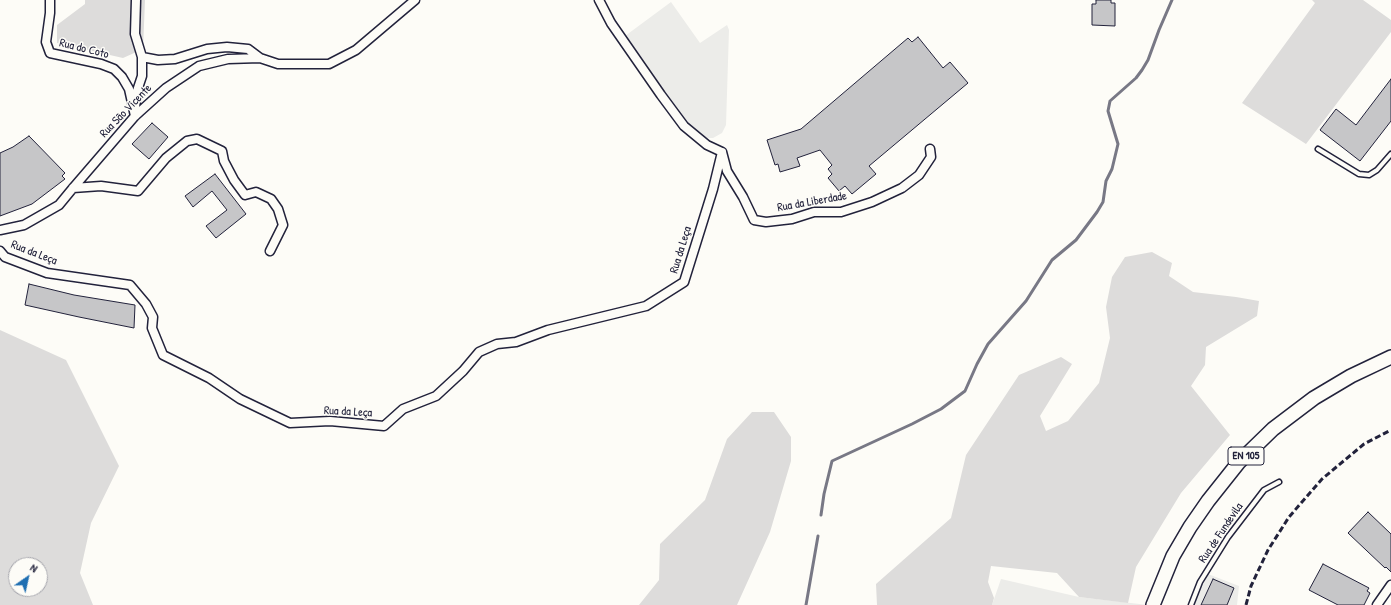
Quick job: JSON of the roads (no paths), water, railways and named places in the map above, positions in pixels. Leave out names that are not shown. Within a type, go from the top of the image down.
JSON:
[{"type":"main road","name":"EN 105","points":[[1153,605],[1174,556],[1190,527],[1208,501],[1239,462],[1272,429],[1314,398],[1351,376],[1391,357]]},
{"type":"street","name":"Rua do Coto","points":[[50,0],[50,13],[46,42],[50,53],[101,64],[114,69],[122,77],[129,89],[135,116]]},
{"type":"street","points":[[135,116],[136,91],[142,76],[142,57],[134,34],[136,0]]},
{"type":"street","name":"Rua São Vicente","points":[[0,230],[24,225],[59,205],[135,116],[166,88],[199,66],[228,59],[260,58],[278,64],[329,64],[356,50],[415,0]]},
{"type":"street","points":[[599,0],[611,23],[661,96],[684,126],[707,145],[722,152]]},
{"type":"street","points":[[142,57],[158,60],[176,59],[207,49],[227,47],[248,49],[260,58]]},
{"type":"street","points":[[72,188],[101,186],[138,191],[166,158],[187,141],[197,139],[222,151],[224,162],[234,180],[245,195],[256,192],[271,199],[278,209],[283,225],[270,251]]},
{"type":"street","name":"Rua da Liberdade","points":[[722,152],[727,171],[743,197],[754,220],[766,222],[792,219],[814,212],[841,212],[872,202],[902,188],[919,175],[931,157],[930,149]]},
{"type":"street","name":"Rua da Leça","points":[[0,250],[5,257],[47,273],[130,285],[146,304],[153,317],[152,328],[163,355],[209,378],[240,399],[290,423],[330,422],[384,426],[403,409],[436,396],[463,371],[479,352],[497,344],[516,342],[548,330],[646,306],[684,282],[713,189],[722,152]]},
{"type":"street","points":[[1377,605],[1391,585]]},
{"type":"lane","points":[[1318,149],[1359,174],[1369,175],[1377,170],[1391,154]]},
{"type":"lane","name":"Rua de Fundevila","points":[[1191,605],[1200,582],[1228,537],[1264,490],[1279,482]]},
{"type":"waterway","points":[[821,515],[824,494],[832,461],[941,409],[965,391],[988,344],[1026,301],[1052,260],[1076,240],[1097,212],[1103,202],[1106,181],[1112,169],[1118,144],[1108,111],[1110,101],[1136,78],[1142,70],[1148,60],[1172,0]]},
{"type":"waterway","points":[[806,605],[818,536]]},
{"type":"railway","points":[[1246,605],[1251,586],[1268,550],[1289,517],[1322,479],[1364,444],[1391,430]]}]
